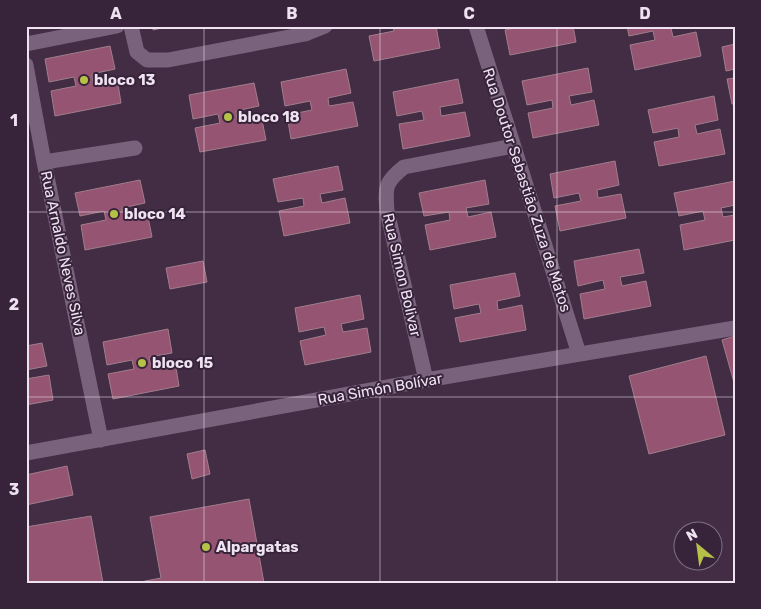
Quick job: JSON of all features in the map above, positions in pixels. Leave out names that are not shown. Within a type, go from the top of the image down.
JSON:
[{"type":"street","points":[[26,44],[117,26]]},
{"type":"street","points":[[132,26],[137,52],[147,60],[168,60],[305,34],[325,26]]},
{"type":"street","name":"Rua Doutor Sebastião Zuza de Matos","points":[[476,26],[579,354]]},
{"type":"street","name":"Rua Arnaldo Neves Silva","points":[[26,65],[101,440]]},
{"type":"street","name":"Rua Simon Bolivar","points":[[426,380],[386,211],[385,193],[391,177],[404,166],[513,146]]},
{"type":"street","points":[[44,162],[135,148]]},
{"type":"street","name":"Rua Simón Bolívar","points":[[26,453],[426,380],[735,328]]},
{"type":"building","points":[[153,26],[171,26],[153,30]]},
{"type":"building","points":[[393,26],[412,26],[412,28],[436,26],[440,48],[374,61],[369,36],[394,31]]},
{"type":"building","points":[[524,26],[573,26],[576,42],[510,55],[505,30]]},
{"type":"building","points":[[627,26],[679,26],[671,28],[673,37],[696,32],[701,56],[635,70],[630,45],[655,40],[653,31],[629,36]]},
{"type":"building","points":[[735,44],[735,69],[726,71],[722,47]]},
{"type":"building","name":"bloco 13","points":[[110,46],[115,69],[92,74],[93,83],[117,78],[121,103],[55,116],[51,91],[76,86],[74,77],[49,82],[45,59]]},
{"type":"building","points":[[588,68],[592,92],[569,96],[571,105],[594,100],[599,125],[533,138],[528,113],[553,108],[552,100],[527,105],[522,81]]},
{"type":"building","points":[[346,69],[351,93],[328,98],[329,106],[353,102],[358,126],[291,139],[287,115],[312,110],[310,101],[285,106],[281,82]]},
{"type":"building","points":[[735,78],[735,104],[732,104],[727,79]]},
{"type":"building","points":[[458,79],[463,103],[440,107],[441,116],[465,112],[470,136],[403,149],[399,124],[424,120],[422,111],[397,116],[393,92]]},
{"type":"building","name":"bloco 18","points":[[254,83],[259,106],[236,111],[237,120],[261,115],[266,140],[200,152],[195,128],[220,123],[218,114],[193,119],[189,95]]},
{"type":"building","points":[[714,96],[718,120],[695,125],[697,134],[720,129],[725,154],[659,166],[654,142],[679,137],[678,128],[653,133],[648,110]]},
{"type":"building","points":[[615,161],[619,185],[597,190],[598,198],[621,194],[626,218],[560,231],[555,206],[581,201],[579,193],[554,198],[550,174]]},
{"type":"building","points":[[338,166],[343,190],[320,194],[322,203],[345,198],[350,223],[284,236],[279,211],[304,206],[303,198],[278,202],[273,179]]},
{"type":"building","name":"bloco 14","points":[[140,180],[145,203],[122,208],[124,217],[147,212],[152,237],[85,250],[81,225],[106,220],[104,211],[80,216],[75,193]]},
{"type":"building","points":[[485,180],[489,204],[466,208],[468,217],[491,212],[496,237],[430,250],[425,225],[450,220],[449,212],[424,216],[419,193]]},
{"type":"building","points":[[735,181],[735,205],[721,208],[723,217],[735,215],[735,240],[684,250],[680,225],[705,220],[703,211],[679,216],[674,193]]},
{"type":"building","points":[[639,249],[644,273],[620,277],[622,286],[646,281],[651,306],[584,319],[580,294],[605,289],[603,280],[578,286],[574,261]]},
{"type":"building","points":[[203,261],[207,282],[170,289],[166,268]]},
{"type":"building","points":[[515,273],[520,296],[497,301],[498,310],[522,305],[526,330],[460,342],[455,318],[481,313],[479,304],[454,309],[450,285]]},
{"type":"building","points":[[360,295],[364,319],[341,324],[343,332],[367,328],[371,352],[305,365],[300,341],[326,335],[324,327],[299,332],[295,308]]},
{"type":"building","name":"bloco 15","points":[[168,329],[172,353],[149,357],[151,366],[175,361],[179,386],[113,399],[108,374],[134,369],[132,360],[107,365],[103,342]]},
{"type":"building","points":[[735,336],[735,386],[722,340]]},
{"type":"building","points":[[42,343],[47,366],[26,370],[26,346]]},
{"type":"building","points":[[706,356],[725,435],[649,454],[629,376]]},
{"type":"building","points":[[49,375],[53,400],[26,405],[26,379]]},
{"type":"building","points":[[205,450],[210,474],[192,479],[187,454]]},
{"type":"building","points":[[67,466],[73,495],[26,505],[26,475]]},
{"type":"building","name":"Alpargatas","points":[[249,499],[264,583],[135,583],[161,578],[150,517]]},
{"type":"building","points":[[91,516],[103,583],[26,583],[26,527]]},
{"type":"place","name":"bloco 13","points":[[84,80]]},
{"type":"place","name":"bloco 18","points":[[228,117]]},
{"type":"place","name":"bloco 14","points":[[114,214]]},
{"type":"place","name":"bloco 15","points":[[142,363]]},
{"type":"place","name":"Alpargatas","points":[[206,547]]}]
